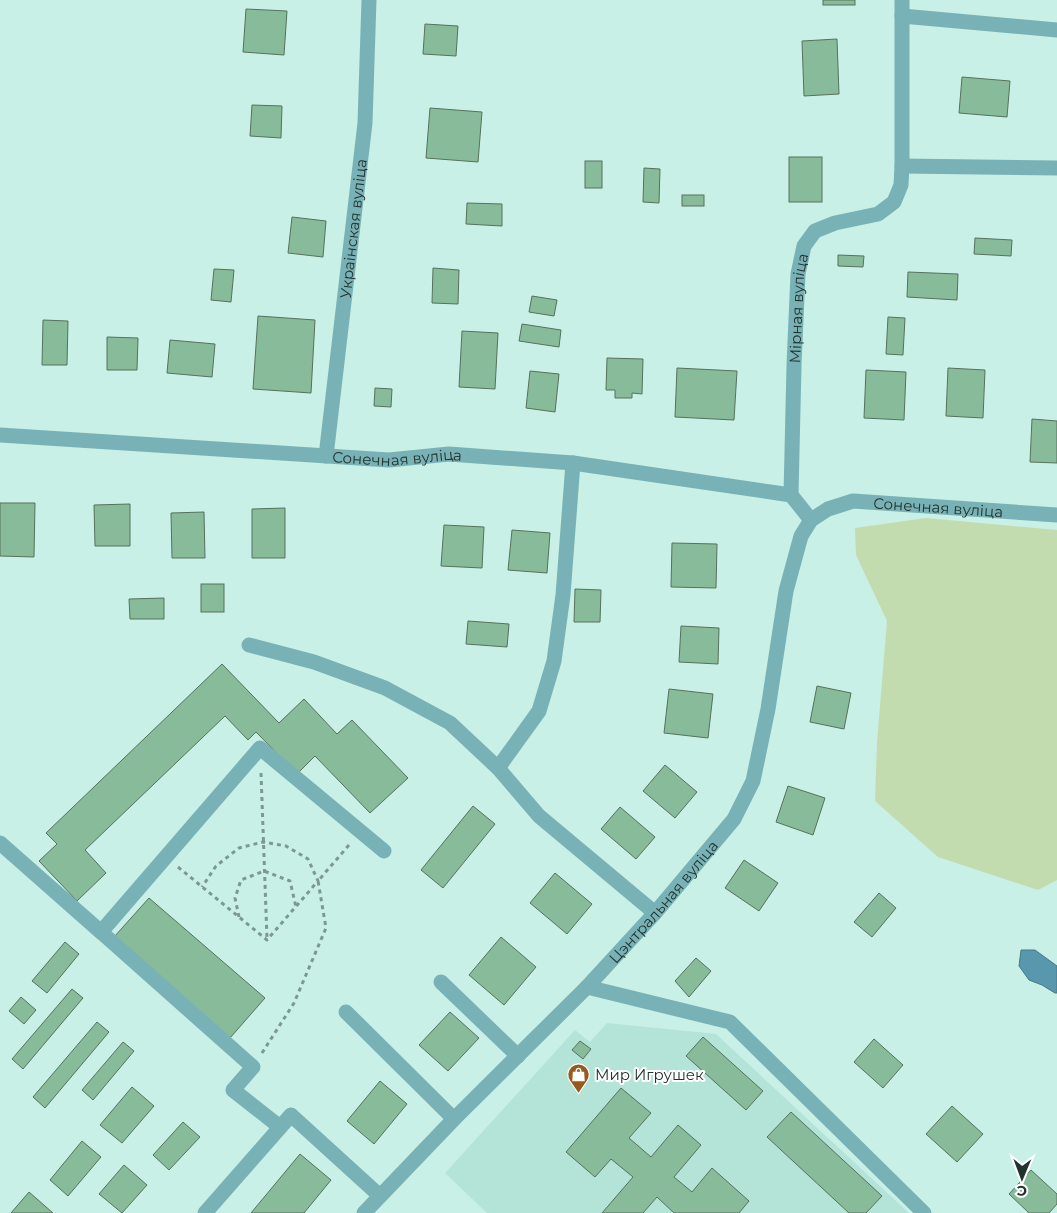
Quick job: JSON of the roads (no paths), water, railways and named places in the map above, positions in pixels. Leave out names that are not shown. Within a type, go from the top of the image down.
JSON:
[{"type":"street","name":"Украінская вуліца","points":[[326,456],[365,122],[369,0]]},
{"type":"street","name":"Мірная вуліца","points":[[791,495],[798,274],[804,246],[815,231],[835,223],[878,214],[894,202],[900,185],[902,166],[902,0]]},
{"type":"street","points":[[902,16],[1057,30]]},
{"type":"street","points":[[902,166],[1057,168]]},
{"type":"street","name":"Сонечная вуліца","points":[[0,435],[389,460],[449,454],[572,463],[791,495]]},
{"type":"street","points":[[498,768],[539,711],[554,661],[563,595],[572,463]]},
{"type":"street","points":[[791,495],[816,517]]},
{"type":"street","name":"Сонечная вуліца","points":[[816,517],[828,509],[853,502],[1057,515]]},
{"type":"street","name":"Цэнтральная вуліца","points":[[364,1213],[454,1119],[588,987],[655,914],[734,819],[752,781],[768,709],[786,591],[800,536],[816,517]]},
{"type":"street","points":[[249,645],[314,662],[386,688],[450,723],[498,768],[539,816],[655,914]]},
{"type":"street","points":[[101,932],[260,748],[384,851]]},
{"type":"street","points":[[0,843],[253,1067],[233,1090],[280,1127]]},
{"type":"street","points":[[441,982],[518,1056]]},
{"type":"street","points":[[588,987],[730,1022],[924,1213]]},
{"type":"street","points":[[346,1012],[454,1119]]},
{"type":"street","points":[[204,1213],[291,1115],[380,1196]]},
{"type":"water","points":[[1021,950],[1035,950],[1057,966],[1057,993],[1029,980],[1019,966]]},
{"type":"place","name":"Мир Игрушек","points":[[579,1093]]}]
